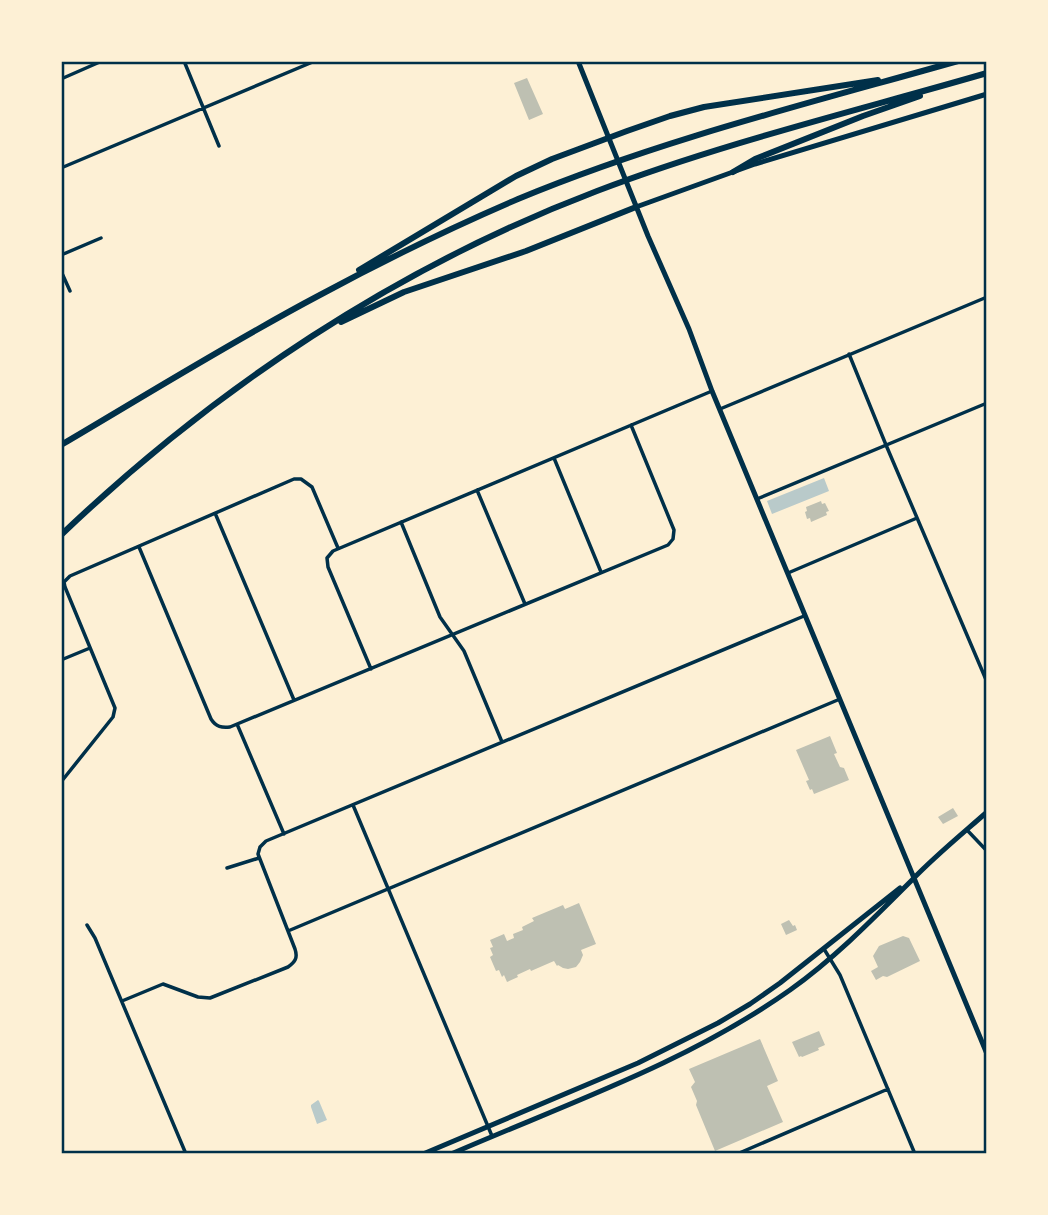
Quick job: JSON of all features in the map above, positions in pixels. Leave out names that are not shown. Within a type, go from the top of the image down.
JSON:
[{"type":"highway","points":[[310,300],[470,220],[596,169],[958,61]]},
{"type":"highway","points":[[61,445],[516,176],[552,159],[667,117],[704,107],[921,72]]},
{"type":"highway","points":[[733,172],[755,159],[863,116],[987,73]]},
{"type":"highway","points":[[61,535],[178,432],[240,385],[372,299],[451,256],[603,188],[710,152],[978,76]]},
{"type":"highway","points":[[297,347],[404,292],[526,251],[636,207]]},
{"type":"main road","points":[[578,61],[987,1054]]},
{"type":"main road","points":[[636,207],[733,172],[987,94]]},
{"type":"main road","points":[[451,1154],[688,1051],[770,1003],[831,958],[987,812]]},
{"type":"main road","points":[[423,1154],[638,1063],[698,1034],[768,992],[914,878]]},
{"type":"street","points":[[61,79],[103,61]]},
{"type":"street","points":[[184,61],[219,146]]},
{"type":"street","points":[[61,168],[315,61]]},
{"type":"street","points":[[61,256],[101,238]]},
{"type":"street","points":[[61,271],[70,291]]},
{"type":"street","points":[[720,409],[987,297]]},
{"type":"street","points":[[849,354],[987,682]]},
{"type":"street","points":[[371,669],[328,567],[329,554],[712,391]]},
{"type":"street","points":[[757,499],[987,403]]},
{"type":"street","points":[[139,547],[211,719],[213,723],[225,728],[668,545],[674,535],[671,521],[631,425]]},
{"type":"street","points":[[554,457],[601,572]]},
{"type":"street","points":[[61,782],[115,712],[65,587],[64,582],[70,576],[294,479],[301,479],[312,486],[338,548]]},
{"type":"street","points":[[477,490],[525,604]]},
{"type":"street","points":[[215,513],[294,700]]},
{"type":"street","points":[[788,573],[917,518]]},
{"type":"street","points":[[401,522],[440,617],[464,651],[502,742]]},
{"type":"street","points":[[122,1002],[163,984],[207,998],[293,963],[296,957],[288,931],[259,858],[258,850],[262,844],[805,615]]},
{"type":"street","points":[[61,660],[90,648]]},
{"type":"street","points":[[288,931],[840,699]]},
{"type":"street","points":[[237,724],[284,834]]},
{"type":"street","points":[[353,805],[492,1136]]},
{"type":"street","points":[[967,830],[987,851]]},
{"type":"street","points":[[227,868],[259,858]]},
{"type":"street","points":[[87,925],[95,938],[186,1154]]},
{"type":"street","points":[[824,948],[843,982],[915,1154]]},
{"type":"street","points":[[737,1154],[888,1089]]},
{"type":"shaded area","points":[[824,478],[829,491],[772,514],[767,501]]},
{"type":"shaded area","points":[[318,1100],[327,1120],[317,1124],[311,1105]]},
{"type":"building","points":[[527,78],[543,114],[529,120],[514,83]]},
{"type":"building","points":[[821,501],[829,511],[826,512],[827,515],[811,522],[810,518],[807,519],[806,507]]},
{"type":"building","points":[[830,736],[837,753],[834,754],[849,780],[814,794],[806,781],[809,780],[796,750]]},
{"type":"building","points":[[953,808],[958,816],[943,824],[938,817]]},
{"type":"building","points":[[579,903],[596,944],[581,950],[583,955],[576,967],[563,968],[557,966],[554,961],[531,971],[530,969],[507,982],[499,970],[496,971],[490,957],[493,955],[490,948],[493,947],[490,940],[504,934],[507,941],[514,938],[513,934],[523,930],[522,927],[534,921],[532,918],[563,905],[565,909]]},
{"type":"building","points":[[789,920],[797,930],[786,935],[781,924]]},
{"type":"building","points":[[903,936],[909,938],[920,961],[876,980],[871,971],[878,967],[873,956],[879,946]]},
{"type":"building","points":[[819,1031],[825,1045],[799,1057],[792,1042]]},
{"type":"building","points":[[760,1039],[778,1081],[767,1086],[783,1122],[715,1151],[696,1105],[691,1087],[695,1082],[689,1069]]}]
